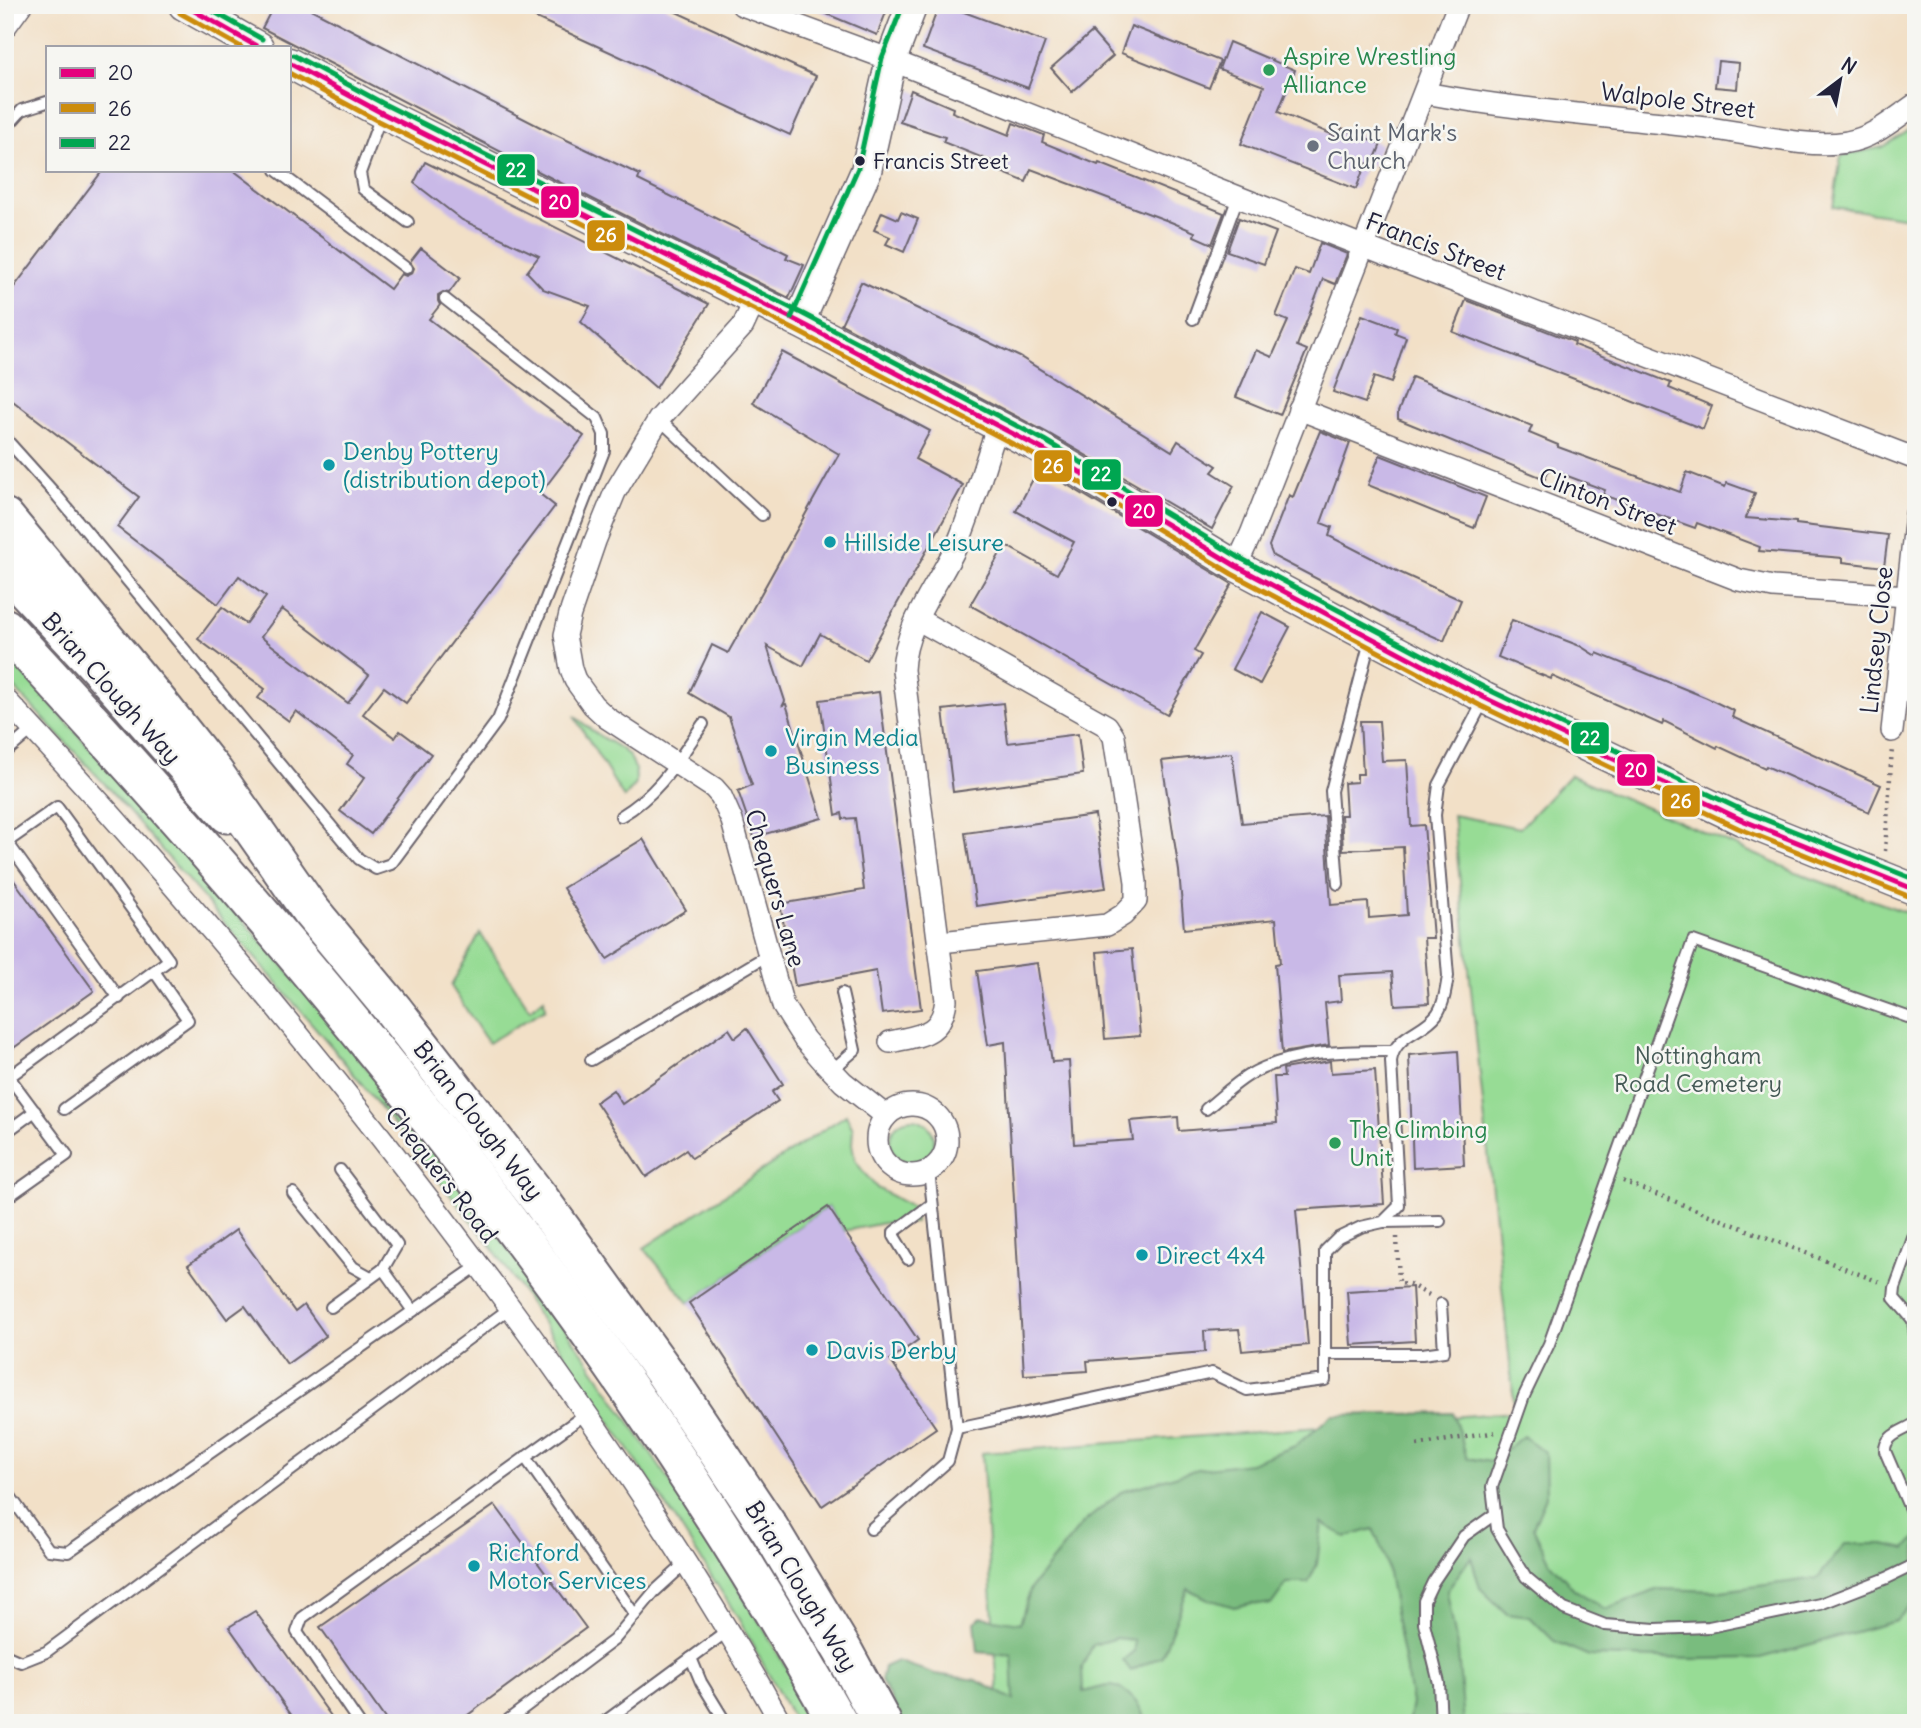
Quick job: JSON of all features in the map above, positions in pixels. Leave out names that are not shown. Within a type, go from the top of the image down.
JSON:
[{"type":"highway","points":[[5,518],[199,754],[310,910]]},
{"type":"highway","name":"Brian Clough Way","points":[[5,628],[191,831],[261,912],[439,1131],[567,1303],[666,1443],[762,1590],[838,1723]]},
{"type":"highway","name":"Brian Clough Way","points":[[310,910],[469,1106],[665,1373],[769,1528],[843,1651],[882,1723]]},
{"type":"main road","name":"Brian Clough Way","points":[[5,571],[95,667],[310,910]]},
{"type":"street","points":[[184,5],[218,14],[257,46]]},
{"type":"street","name":"Francis Street","points":[[742,5],[891,60],[1916,460]]},
{"type":"street","points":[[799,322],[866,171],[891,60],[912,5]]},
{"type":"street","points":[[1236,566],[1365,247],[1458,5]]},
{"type":"street","points":[[290,65],[1040,447],[1236,566],[1485,698],[1742,820],[1916,890]]},
{"type":"street","name":"Walpole Street","points":[[1424,93],[1544,111],[1823,144],[1860,139],[1877,131],[1916,104]]},
{"type":"street","name":"Chequers Lane","points":[[755,300],[743,326],[659,419],[615,492],[570,614],[567,656],[575,680],[593,705],[615,723],[714,788],[721,796],[732,821],[776,986],[787,1013],[804,1040],[843,1082],[886,1116]]},
{"type":"street","name":"Clinton Street","points":[[1299,409],[1739,580],[1773,587],[1907,596]]},
{"type":"street","points":[[890,1042],[928,1033],[940,1024],[945,1014],[946,1000],[903,670],[904,651],[917,619],[960,539],[998,425]]},
{"type":"street","name":"Lindsey Close","points":[[1892,731],[1916,514]]},
{"type":"street","points":[[917,619],[1107,726],[1114,737],[1136,883],[1136,901],[1123,915],[1107,925],[940,942]]},
{"type":"street","name":"Chequers Road","points":[[5,699],[141,846],[401,1162],[587,1413],[687,1562],[782,1723]]},
{"type":"street","points":[[905,1105],[916,1105],[926,1108],[943,1122],[947,1132],[945,1154],[938,1164],[929,1171],[908,1175],[888,1166],[877,1147],[877,1136],[886,1116],[905,1105]]},
{"type":"lane","points":[[5,129],[22,110],[46,102]]},
{"type":"lane","points":[[382,113],[360,173],[363,189],[408,222]]},
{"type":"lane","points":[[279,172],[406,268]]},
{"type":"lane","points":[[1193,319],[1238,197]]},
{"type":"lane","points":[[5,438],[58,497],[346,844],[359,859],[376,869],[391,864],[498,720],[604,451],[604,434],[597,418],[445,299]]},
{"type":"lane","points":[[659,419],[762,515]]},
{"type":"lane","points":[[1338,884],[1331,791],[1370,638]]},
{"type":"lane","points":[[1414,1222],[1399,1206],[1391,1062],[1393,1051],[1437,1015],[1444,997],[1448,976],[1435,815],[1440,785],[1485,698]]},
{"type":"lane","points":[[621,816],[642,803],[660,785],[703,724]]},
{"type":"lane","points":[[5,753],[33,729]]},
{"type":"lane","points":[[5,1199],[67,1155],[9,1077],[119,998],[169,960],[57,807],[6,841],[119,998]]},
{"type":"lane","points":[[1916,1020],[1693,941],[1549,1344],[1524,1396],[1492,1487],[1497,1529],[1526,1577],[1564,1609],[1605,1625],[1656,1629],[1709,1627],[1771,1615],[1820,1604],[1916,1564]]},
{"type":"lane","points":[[591,1060],[768,955]]},
{"type":"lane","points":[[64,1109],[188,1020],[154,971]]},
{"type":"lane","points":[[832,1070],[855,1050],[842,993]]},
{"type":"lane","points":[[1206,1109],[1249,1075],[1292,1058],[1344,1051],[1393,1051]]},
{"type":"lane","points":[[5,1133],[35,1111]]},
{"type":"lane","points":[[331,1307],[383,1269],[397,1245],[340,1170]]},
{"type":"lane","points":[[871,1529],[948,1461],[957,1428],[929,1171]]},
{"type":"lane","points":[[293,1193],[353,1267],[371,1278]]},
{"type":"lane","points":[[908,1259],[894,1232],[932,1204]]},
{"type":"lane","points":[[1383,1222],[1399,1206]]},
{"type":"lane","points":[[957,1428],[1212,1373],[1247,1391],[1325,1380],[1325,1251],[1338,1238],[1361,1227],[1383,1222],[1440,1221]]},
{"type":"lane","points":[[1916,1230],[1895,1288],[1895,1298],[1913,1320],[1916,1344]]},
{"type":"lane","points":[[5,1489],[49,1550],[68,1552],[479,1265]]},
{"type":"lane","points":[[383,1269],[413,1311]]},
{"type":"lane","points":[[1327,1354],[1422,1354],[1444,1351],[1441,1304]]},
{"type":"lane","points":[[5,1655],[20,1661],[46,1653],[510,1308]]},
{"type":"lane","points":[[359,1723],[297,1632],[302,1618],[587,1413]]},
{"type":"lane","points":[[1916,1423],[1888,1439],[1885,1444],[1885,1451],[1916,1523]]},
{"type":"lane","points":[[526,1457],[635,1615]]},
{"type":"lane","points":[[1441,1723],[1439,1684],[1424,1623],[1424,1601],[1433,1582],[1464,1536],[1495,1514]]},
{"type":"lane","points":[[504,1723],[614,1640],[654,1592],[687,1562]]},
{"type":"lane","points":[[603,1723],[729,1630]]},
{"type":"lane","points":[[691,1658],[701,1682],[726,1723]]},
{"type":"path","points":[[1885,851],[1891,759]]},
{"type":"path","points":[[1609,1176],[1895,1288]]},
{"type":"path","points":[[1396,1223],[1399,1283],[1419,1288],[1441,1304]]},
{"type":"path","points":[[1417,1445],[1512,1429]]},
{"type":"green space","points":[[1916,126],[1916,219],[1833,207],[1841,156],[1883,147]]},
{"type":"green space","points":[[5,652],[310,996],[494,1229],[589,1362],[691,1513],[764,1629],[818,1723],[795,1723],[738,1618],[674,1517],[490,1244],[332,1047],[103,782],[5,678]]},
{"type":"green space","points":[[574,716],[626,752],[634,764],[636,784],[624,798]]},
{"type":"green space","name":"Nottingham Road Cemetery","points":[[1570,775],[1808,877],[1916,916],[1916,1723],[1000,1723],[982,1453],[1515,1412],[1453,815],[1520,828]]},
{"type":"green space","points":[[480,933],[530,1010],[544,999],[545,1009],[488,1043],[451,986]]},
{"type":"green space","points":[[846,1115],[853,1129],[855,1160],[877,1188],[914,1208],[915,1223],[884,1223],[844,1231],[828,1207],[689,1303],[644,1248]]},
{"type":"green space","points":[[912,1119],[927,1126],[934,1141],[927,1156],[912,1163],[897,1156],[890,1141],[897,1126]]},
{"type":"green space","points":[[1453,1413],[1467,1458],[1491,1462],[1523,1436],[1545,1452],[1546,1497],[1533,1527],[1550,1563],[1574,1589],[1605,1609],[1659,1589],[1721,1591],[1818,1578],[1845,1544],[1884,1544],[1906,1549],[1916,1537],[1916,1599],[1896,1621],[1760,1658],[1589,1656],[1554,1641],[1530,1617],[1507,1614],[1480,1588],[1471,1557],[1447,1591],[1458,1652],[1464,1723],[1408,1723],[1412,1703],[1385,1557],[1373,1529],[1346,1537],[1322,1523],[1317,1564],[1308,1583],[1287,1583],[1271,1605],[1252,1603],[1234,1607],[1188,1589],[1162,1656],[1131,1671],[1123,1660],[1134,1651],[1134,1640],[1116,1638],[1093,1645],[1082,1667],[1083,1692],[1105,1686],[1118,1688],[1138,1705],[1144,1723],[903,1723],[881,1681],[884,1667],[897,1661],[935,1674],[976,1680],[1014,1700],[1012,1655],[978,1652],[975,1622],[981,1617],[1020,1623],[1031,1587],[1082,1524],[1121,1492],[1198,1469],[1250,1463],[1295,1446],[1332,1415]]},
{"type":"building","points":[[274,5],[303,5],[546,130],[640,175],[638,180],[788,254],[786,258],[804,265],[789,298],[262,28]]},
{"type":"building","points":[[508,5],[661,5],[816,76],[790,135]]},
{"type":"building","points":[[805,5],[889,5],[877,35]]},
{"type":"building","points":[[939,5],[1045,42],[1028,88],[923,49]]},
{"type":"building","points":[[1131,26],[1220,61],[1209,88],[1121,53]]},
{"type":"building","points":[[1092,32],[1113,56],[1072,92],[1051,68]]},
{"type":"building","name":"Saint Mark's Church","points":[[1229,42],[1295,70],[1278,112],[1338,137],[1342,128],[1381,144],[1372,166],[1366,163],[1356,189],[1241,144],[1264,86],[1219,69]]},
{"type":"building","points":[[1718,61],[1739,63],[1737,89],[1715,87]]},
{"type":"building","points":[[911,90],[953,108],[952,112],[1009,135],[1013,123],[1044,135],[1042,142],[1224,213],[1212,244],[1194,236],[1195,232],[1171,222],[1031,169],[1026,182],[996,170],[998,164],[943,142],[945,137],[900,122]]},
{"type":"building","points":[[425,162],[709,304],[656,388],[581,322],[590,306],[543,289],[527,272],[539,256],[462,220],[414,183]]},
{"type":"building","name":"Denby Pottery (distribution depot)","points":[[101,172],[236,172],[390,289],[401,274],[406,276],[412,273],[414,268],[410,262],[421,248],[460,278],[449,293],[438,295],[440,305],[429,319],[584,436],[540,494],[555,506],[406,703],[384,687],[363,714],[395,738],[400,731],[431,754],[371,834],[340,811],[365,777],[347,764],[353,755],[296,711],[289,721],[258,698],[265,689],[198,639],[222,607],[246,624],[266,597],[239,576],[218,604],[117,527],[139,497],[5,395],[5,299]],"holes":[[[282,609],[369,675],[348,703],[261,637]]]},
{"type":"building","points":[[882,212],[898,219],[901,212],[918,219],[904,252],[886,244],[890,237],[874,230]]},
{"type":"building","points":[[1239,218],[1276,232],[1264,264],[1227,251]]},
{"type":"building","points":[[1320,243],[1347,254],[1335,284],[1323,279],[1297,346],[1307,350],[1280,415],[1236,397],[1256,350],[1272,357],[1288,321],[1276,316],[1295,269],[1309,274]]},
{"type":"building","points":[[861,282],[1020,357],[1172,451],[1178,441],[1217,466],[1212,472],[1234,486],[1212,529],[1048,433],[841,324]]},
{"type":"building","points":[[1466,300],[1671,383],[1669,388],[1712,406],[1703,429],[1453,332]]},
{"type":"building","points":[[1362,315],[1397,328],[1395,333],[1406,337],[1391,383],[1374,377],[1365,403],[1333,392]]},
{"type":"building","points":[[782,352],[930,431],[915,459],[963,485],[866,660],[820,634],[803,666],[767,646],[785,701],[783,705],[786,704],[822,818],[754,837],[738,791],[752,785],[729,717],[689,693],[712,645],[728,653],[839,454],[753,403]]},
{"type":"building","points":[[1412,377],[1532,426],[1529,433],[1558,447],[1680,492],[1687,472],[1725,487],[1727,483],[1755,493],[1746,518],[1888,535],[1884,567],[1843,562],[1843,558],[1759,551],[1760,547],[1697,523],[1695,528],[1603,495],[1605,490],[1549,469],[1545,479],[1398,419],[1398,412]]},
{"type":"building","points":[[1320,431],[1350,443],[1321,523],[1332,527],[1329,536],[1461,600],[1444,641],[1392,618],[1273,556],[1269,546],[1289,495],[1293,497]]},
{"type":"building","points":[[1380,455],[1486,497],[1474,528],[1368,485]]},
{"type":"building","points":[[1039,468],[1232,584],[1194,651],[1201,655],[1167,715],[970,605],[1005,545],[1057,574],[1074,542],[1016,511]]},
{"type":"building","points":[[1262,612],[1290,627],[1260,684],[1232,669]]},
{"type":"building","points":[[1512,620],[1580,646],[1596,656],[1597,653],[1707,698],[1734,711],[1732,717],[1881,785],[1869,812],[1766,766],[1765,768],[1718,746],[1717,748],[1664,721],[1662,725],[1552,676],[1551,679],[1498,657]]},
{"type":"building","points":[[879,692],[921,1009],[882,1014],[876,971],[795,986],[780,904],[864,890],[855,818],[843,819],[842,813],[836,815],[820,700]]},
{"type":"building","points":[[1003,703],[1008,743],[1078,734],[1083,774],[953,792],[943,710]]},
{"type":"building","points":[[1360,721],[1379,721],[1382,761],[1407,760],[1411,826],[1424,825],[1433,938],[1424,938],[1429,1003],[1395,1005],[1392,972],[1339,975],[1341,1001],[1325,1003],[1329,1045],[1282,1053],[1275,964],[1280,963],[1276,919],[1184,929],[1179,871],[1162,761],[1232,753],[1242,823],[1325,816],[1331,905],[1368,902],[1369,918],[1407,915],[1403,847],[1343,850],[1341,815],[1346,815],[1344,783],[1357,782],[1357,774],[1363,774]]},
{"type":"building","points":[[1095,815],[1106,888],[976,906],[965,833]]},
{"type":"building","points":[[643,839],[686,910],[607,959],[563,888]]},
{"type":"building","points":[[5,868],[94,991],[5,1054]]},
{"type":"building","points":[[1132,949],[1140,1036],[1105,1039],[1097,952]]},
{"type":"building","points":[[1037,963],[1052,1062],[1069,1061],[1074,1144],[1133,1140],[1130,1121],[1178,1117],[1179,1131],[1277,1123],[1274,1077],[1284,1077],[1283,1069],[1330,1061],[1331,1073],[1375,1070],[1384,1204],[1296,1210],[1308,1345],[1242,1351],[1239,1329],[1204,1331],[1205,1352],[1087,1361],[1088,1371],[1024,1375],[1005,1042],[988,1045],[977,971]]},
{"type":"building","points":[[747,1028],[783,1084],[772,1092],[778,1101],[692,1158],[686,1150],[646,1177],[596,1102],[613,1090],[622,1104],[729,1029],[735,1038]]},
{"type":"building","points":[[1458,1051],[1464,1165],[1413,1168],[1409,1055]]},
{"type":"building","name":"Davis Derby","points":[[828,1207],[918,1340],[890,1360],[936,1428],[822,1506],[689,1303]]},
{"type":"building","points":[[236,1230],[295,1312],[304,1305],[326,1336],[287,1364],[245,1306],[227,1319],[188,1265]]},
{"type":"building","points":[[1412,1287],[1415,1341],[1351,1345],[1347,1291]]},
{"type":"building","name":"Richford Motor Services","points":[[495,1505],[586,1628],[457,1723],[388,1723],[320,1627]]},
{"type":"building","points":[[255,1611],[336,1723],[297,1723],[229,1627]]},
{"type":"transit line","name":"20","points":[[184,5],[256,46]]},
{"type":"transit line","name":"22","points":[[202,5],[262,39]]},
{"type":"transit line","name":"22","points":[[791,318],[858,168],[882,58],[903,5]]},
{"type":"transit line","name":"26","points":[[180,13],[239,46]]},
{"type":"transit line","name":"22","points":[[293,55],[386,105],[803,314],[1044,440],[1240,558],[1489,690],[1746,812],[1916,880]]},
{"type":"transit line","name":"20","points":[[290,64],[382,113],[799,322],[1040,448],[1236,566],[1485,698],[1742,820],[1916,890]]},
{"type":"transit line","name":"26","points":[[290,74],[378,121],[795,330],[1036,456],[1232,574],[1481,706],[1738,828],[1913,898]]},
{"type":"place","name":"Aspire Wrestling Alliance","points":[[1269,70]]},
{"type":"place","name":"Saint Mark's Church","points":[[1313,146]]},
{"type":"place","name":"Francis Street","points":[[860,161]]},
{"type":"place","name":"Denby Pottery (distribution depot)","points":[[329,465]]},
{"type":"place","name":"Hillside Leisure","points":[[830,542]]},
{"type":"place","name":"Virgin Media Business","points":[[771,751]]},
{"type":"place","name":"The Climbing Unit","points":[[1335,1143]]},
{"type":"place","name":"Direct 4x4","points":[[1142,1255]]},
{"type":"place","name":"Davis Derby","points":[[812,1350]]},
{"type":"place","name":"Richford Motor Services","points":[[474,1566]]}]
